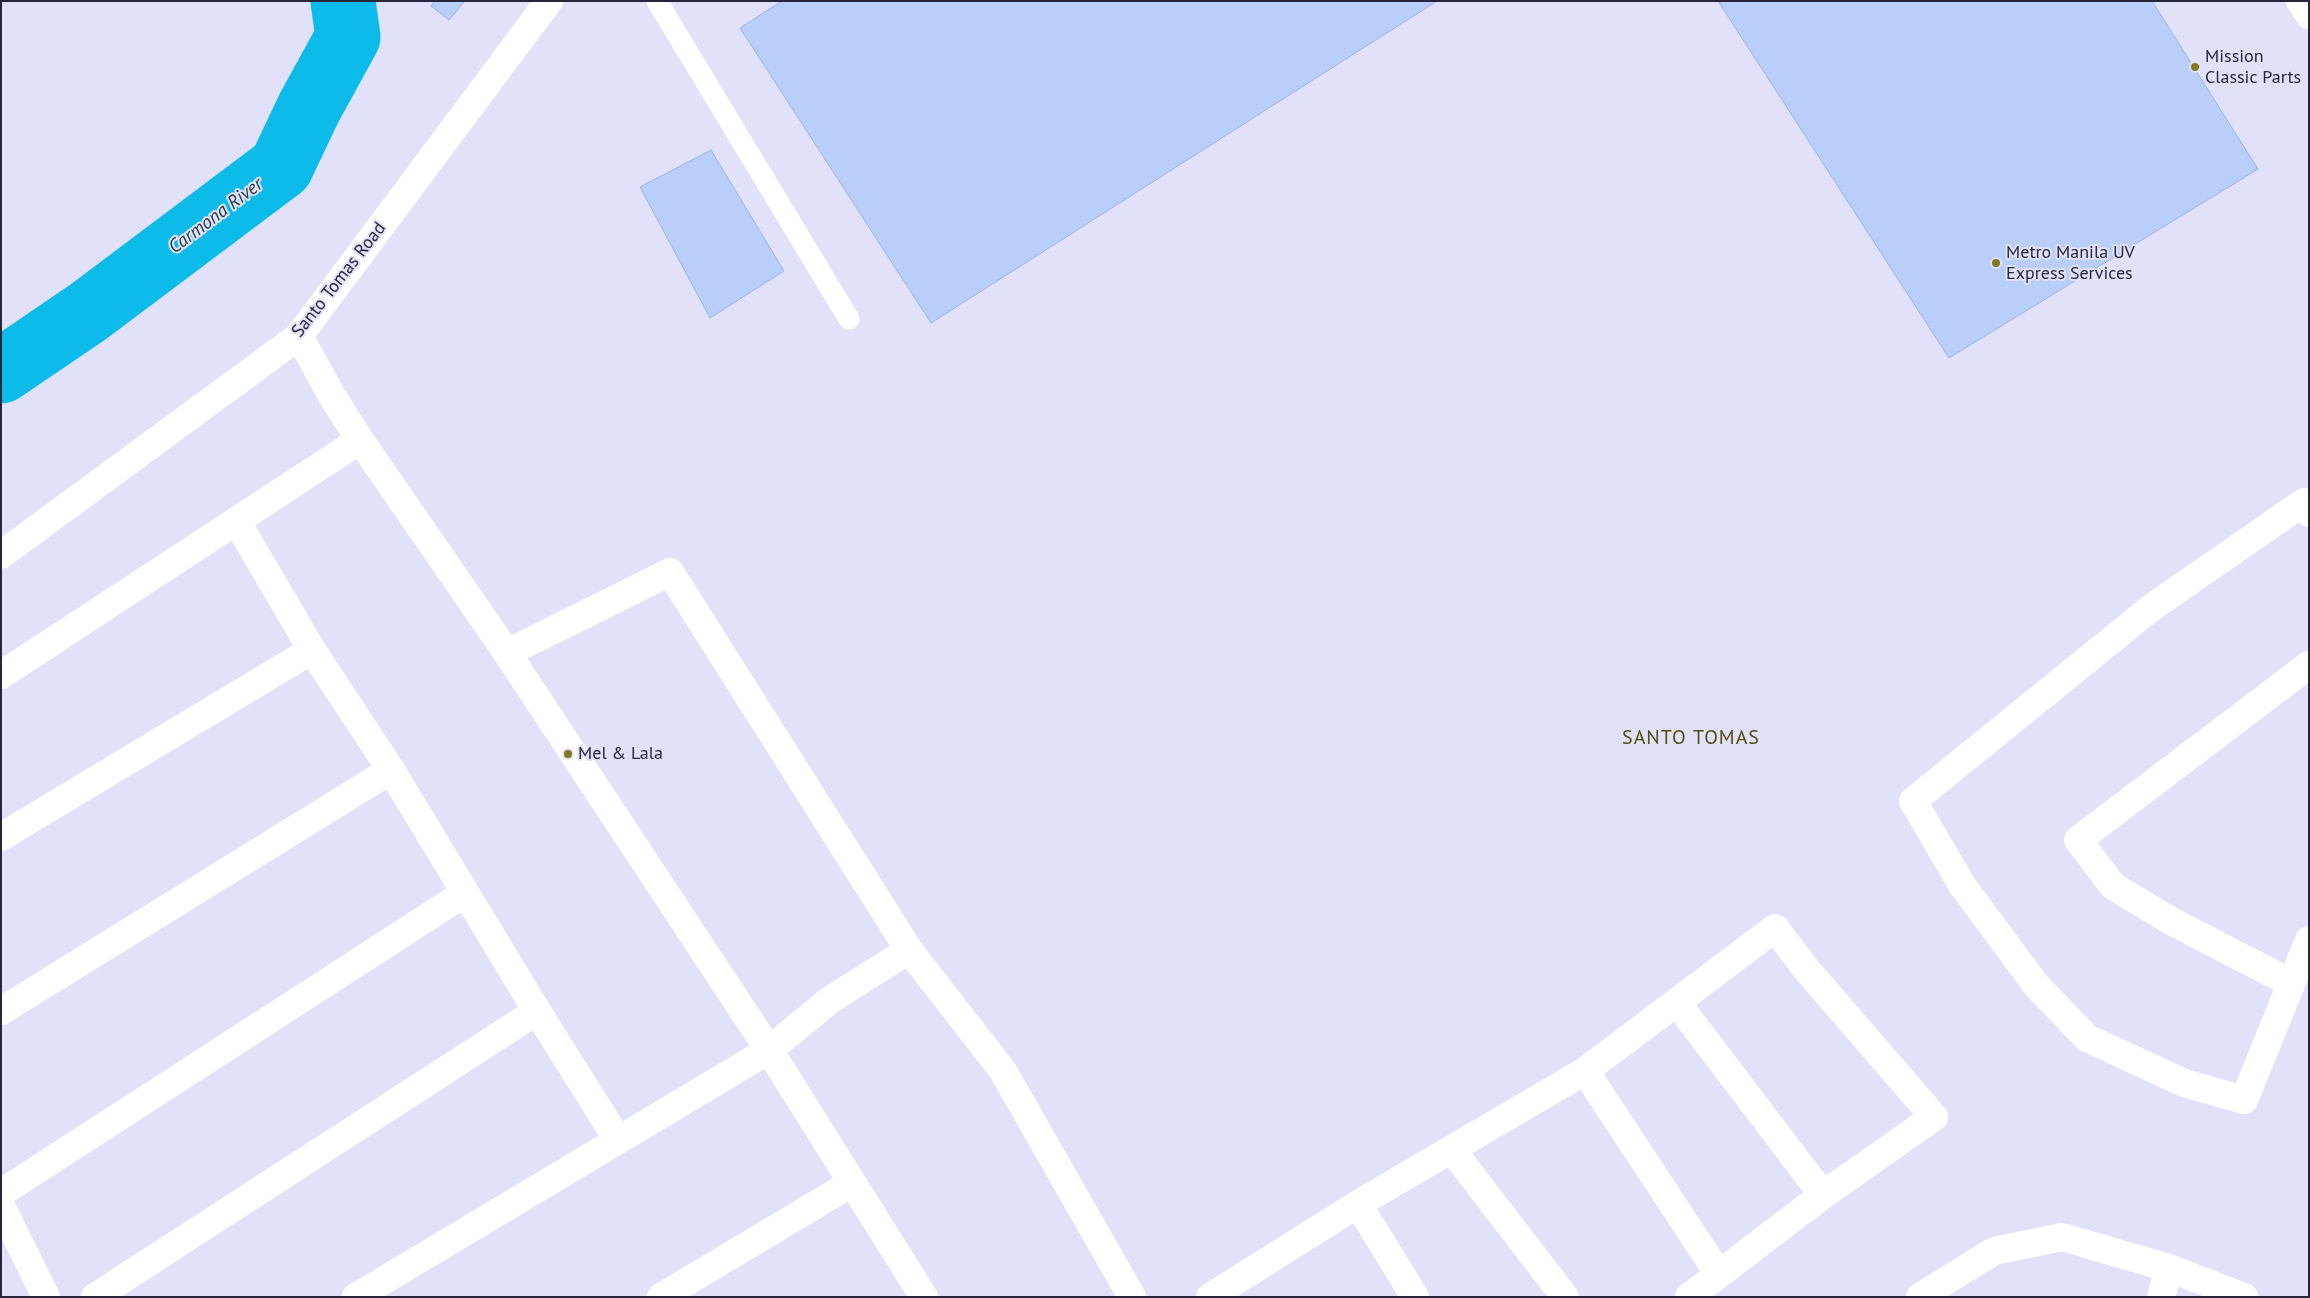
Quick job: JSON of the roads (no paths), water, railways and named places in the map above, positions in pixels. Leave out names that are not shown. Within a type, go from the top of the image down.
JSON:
[{"type":"street","name":"Santo Tomas Road","points":[[1,555],[298,336],[549,1]]},
{"type":"street","points":[[2300,1],[2309,15]]},
{"type":"street","points":[[298,336],[332,396],[360,440],[507,653],[769,1050],[924,1297]]},
{"type":"street","points":[[1,675],[360,440]]},
{"type":"street","points":[[2309,513],[2304,502],[2150,608],[1913,801],[1962,885],[2036,985],[2087,1038],[2184,1083],[2244,1100],[2309,940]]},
{"type":"street","points":[[237,522],[312,650],[391,770],[537,1011],[618,1140]]},
{"type":"street","points":[[507,653],[670,572],[909,950],[1003,1071],[1132,1297]]},
{"type":"street","points":[[1,837],[312,650]]},
{"type":"street","points":[[2291,983],[2171,921],[2113,886],[2078,840],[2309,665]]},
{"type":"street","points":[[1,1011],[391,770]]},
{"type":"street","points":[[1,1193],[465,893]]},
{"type":"street","points":[[1210,1297],[1358,1204],[1585,1072],[1775,928],[1807,970],[1934,1116],[1823,1195],[1718,1273],[1689,1297]]},
{"type":"street","points":[[356,1297],[769,1050],[830,1000],[860,979],[909,950]]},
{"type":"street","points":[[1678,1003],[1823,1195]]},
{"type":"street","points":[[95,1297],[537,1011]]},
{"type":"street","points":[[1585,1072],[1718,1273]]},
{"type":"street","points":[[1452,1150],[1565,1297]]},
{"type":"street","points":[[661,1297],[852,1183]]},
{"type":"street","points":[[1358,1204],[1415,1297]]},
{"type":"street","points":[[1,1206],[46,1297]]},
{"type":"street","points":[[1920,1297],[1994,1251],[2062,1237],[2169,1268],[2244,1297]]},
{"type":"street","points":[[2161,1297],[2169,1268]]},
{"type":"lane","points":[[657,1],[849,319]]},
{"type":"waterway","name":"Carmona River","points":[[1,371],[88,312],[281,167],[309,108],[348,37],[343,1]]},
{"type":"place","name":"Mission Classic Parts","points":[[2195,67]]},
{"type":"place","name":"Metro Manila UV Express Services","points":[[1996,263]]},
{"type":"place","name":"Mel & Lala","points":[[568,754]]},
{"type":"district","name":"SANTO TOMAS","points":[[1691,738]]}]
